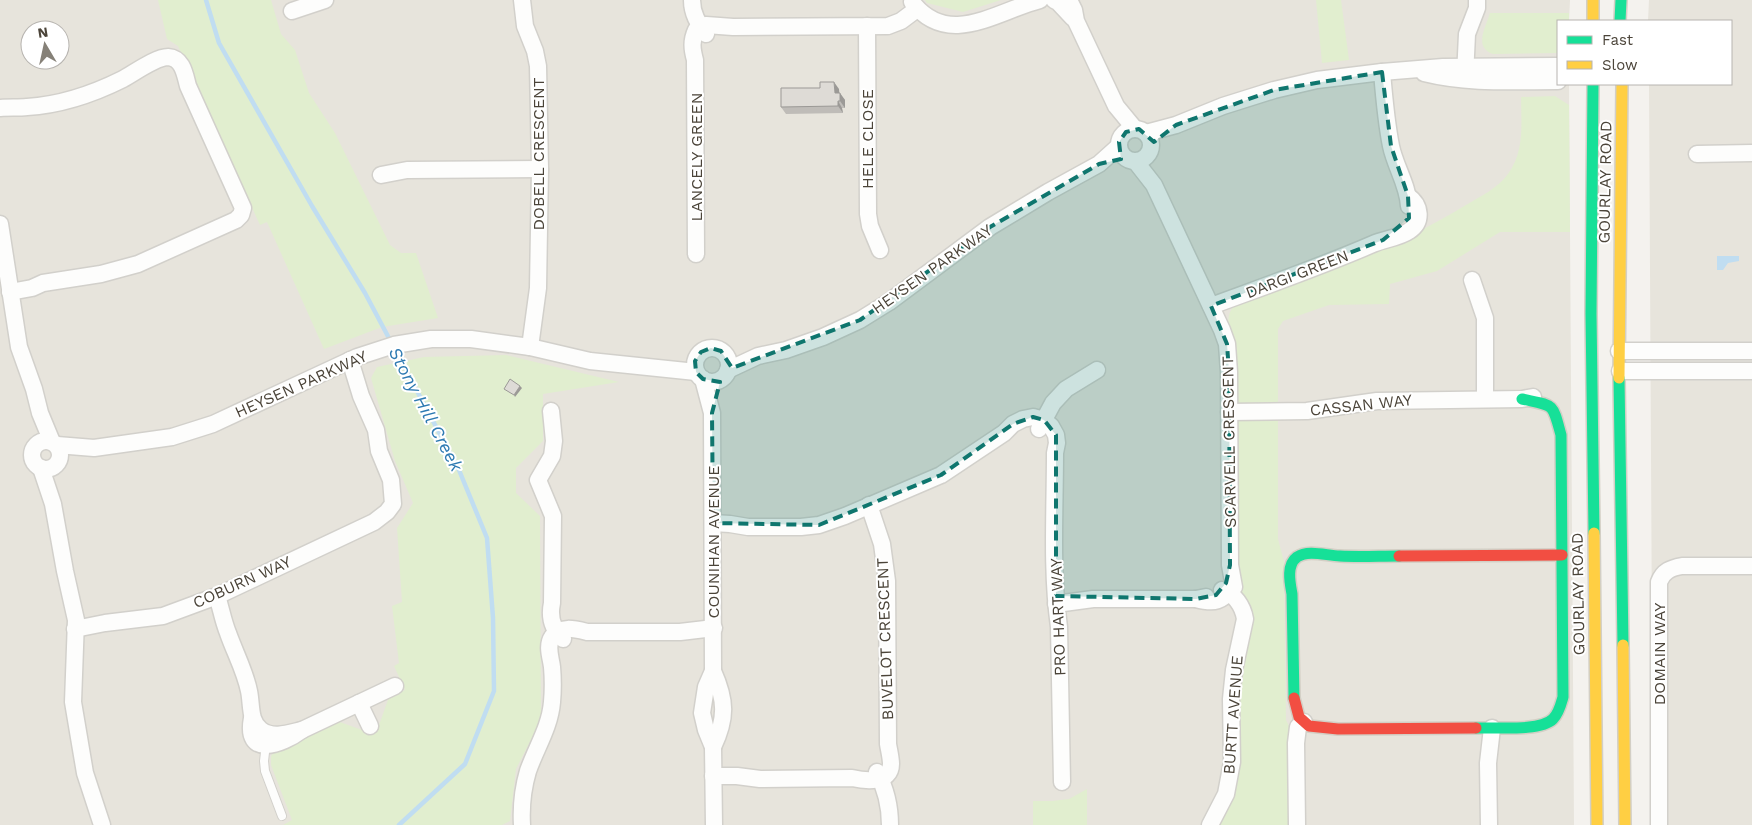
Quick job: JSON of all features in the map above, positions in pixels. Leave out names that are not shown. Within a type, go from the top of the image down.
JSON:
[{"type":"main road","points":[[1593,0],[1593,20]]},
{"type":"main road","points":[[1620,20],[1621,0]]},
{"type":"main road","name":"GOURLAY ROAD","points":[[1593,85],[1591,362],[1595,580],[1596,825]]},
{"type":"main road","name":"GOURLAY ROAD","points":[[1622,85],[1620,371],[1625,825]]},
{"type":"main road","points":[[1591,362],[1620,351]]},
{"type":"main road","points":[[1591,362],[1620,371]]},
{"type":"main road","name":"CASSAN WAY","points":[[1561,435],[1563,697]]},
{"type":"main road","points":[[1338,556],[1562,555]]},
{"type":"main road","points":[[1292,594],[1293,694]]},
{"type":"main road","name":"CASSAN WAY","points":[[1338,729],[1532,727]]},
{"type":"street","points":[[292,11],[325,0]]},
{"type":"street","name":"DOBELL CRESCENT","points":[[522,0],[525,26],[535,51],[538,66],[540,169],[538,288],[526,347]]},
{"type":"street","points":[[692,0],[696,21],[703,30],[733,27],[888,26],[901,21],[914,4],[927,17],[940,24],[956,25],[979,22],[1033,1]]},
{"type":"street","points":[[1465,74],[1467,34],[1477,0]]},
{"type":"street","points":[[1060,1],[1076,21],[1135,146]]},
{"type":"street","name":"HELE CLOSE","points":[[867,26],[868,214],[870,226],[880,250]]},
{"type":"street","name":"LANCELY GREEN","points":[[696,254],[695,60],[703,30]]},
{"type":"street","points":[[0,108],[26,107],[86,96],[139,71],[167,66],[173,69],[188,86],[242,208],[241,215],[236,220],[138,264],[101,274],[43,283],[32,288],[10,288]]},
{"type":"street","name":"HEYSEN PARKWAY","points":[[724,368],[823,337],[860,320],[889,302],[990,227],[1048,192],[1176,125],[1223,106],[1274,90],[1317,80],[1382,72],[1411,70],[1447,79],[1465,74],[1557,66]]},
{"type":"street","name":"DARGI GREEN","points":[[1211,306],[1312,269],[1382,240],[1403,225],[1409,218],[1408,196],[1391,146],[1382,72]]},
{"type":"street","name":"HEYSEN PARKWAY","points":[[1465,74],[1557,82]]},
{"type":"street","points":[[0,114],[26,107]]},
{"type":"street","name":"SCARVELL CRESCENT","points":[[1135,146],[1211,306],[1227,344],[1230,565],[1225,593]]},
{"type":"street","points":[[1697,154],[1752,153]]},
{"type":"street","points":[[381,175],[407,170],[540,169]]},
{"type":"street","points":[[0,224],[19,347],[34,389],[50,454],[53,504],[76,625],[73,702],[85,773],[102,825]]},
{"type":"street","points":[[1472,280],[1485,318],[1484,398]]},
{"type":"street","name":"HEYSEN PARKWAY","points":[[50,454],[172,437],[213,424],[345,362],[373,352],[431,339],[471,339],[526,347],[590,361],[658,368],[699,369]]},
{"type":"street","points":[[716,348],[724,368],[712,382],[699,369],[701,352],[716,348]]},
{"type":"street","points":[[1620,351],[1752,351]]},
{"type":"street","name":"COBURN WAY","points":[[76,625],[163,616],[212,598],[374,522],[387,512],[393,504],[392,480],[379,451],[376,430],[345,362]]},
{"type":"street","name":"COUNIHAN AVENUE","points":[[712,413],[724,368]]},
{"type":"street","name":"COUNIHAN AVENUE","points":[[699,369],[712,413],[714,527],[713,671],[721,690],[724,707],[723,721],[713,747],[714,825]]},
{"type":"street","points":[[714,527],[730,530],[748,526],[801,527],[819,525],[869,505],[941,475],[1023,419],[1032,417],[1042,424],[1053,403],[1066,390],[1097,370]]},
{"type":"street","points":[[1620,371],[1752,371]]},
{"type":"street","name":"CASSAN WAY","points":[[1229,412],[1307,411],[1377,400],[1546,396],[1556,399],[1561,403],[1564,414],[1561,435]]},
{"type":"street","points":[[522,825],[522,798],[528,772],[550,718],[552,668],[560,634],[552,603],[553,516],[538,480],[552,456],[554,442],[551,411]]},
{"type":"street","name":"PRO HART WAY","points":[[1042,424],[1055,453],[1056,600],[1060,627],[1062,782]]},
{"type":"street","name":"BUVELOT CRESCENT","points":[[869,505],[882,544],[886,581],[888,744],[879,775]]},
{"type":"street","points":[[1292,594],[1297,573],[1301,567],[1309,562],[1338,556]]},
{"type":"street","name":"DOMAIN WAY","points":[[1659,825],[1659,582],[1665,572],[1682,566],[1752,566]]},
{"type":"street","points":[[1056,600],[1196,598],[1225,593]]},
{"type":"street","name":"BURTT AVENUE","points":[[1210,825],[1226,794],[1232,762],[1231,699],[1241,632],[1225,593]]},
{"type":"street","points":[[212,598],[245,674],[250,692],[252,717],[267,740],[302,730],[395,686]]},
{"type":"street","points":[[560,634],[714,631]]},
{"type":"street","points":[[1293,694],[1290,710],[1292,720],[1302,726],[1297,759],[1297,825]]},
{"type":"street","name":"CASSAN WAY","points":[[1532,727],[1544,730],[1560,726],[1567,710],[1563,697]]},
{"type":"street","points":[[359,703],[370,726]]},
{"type":"street","name":"CASSAN WAY","points":[[1302,726],[1315,732],[1338,729]]},
{"type":"street","points":[[1488,728],[1489,825]]},
{"type":"street","points":[[714,780],[852,778],[879,775],[886,791],[890,812],[890,825]]},
{"type":"lane","points":[[267,740],[264,761],[265,771],[282,816]]},
{"type":"highlighted area","points":[[1382,72],[1391,146],[1408,196],[1409,218],[1383,240],[1211,306],[1227,344],[1229,372],[1230,565],[1226,583],[1216,595],[1196,599],[1056,596],[1056,435],[1044,420],[1033,417],[1013,424],[941,475],[819,525],[713,523],[712,413],[720,382],[703,379],[696,372],[695,361],[701,352],[711,348],[721,351],[732,368],[860,320],[990,227],[1099,164],[1121,159],[1119,142],[1126,132],[1139,129],[1154,142],[1176,125],[1274,90]]},
{"type":"shaded area","points":[[0,0],[1570,0],[1569,20],[1557,20],[1557,85],[1569,85],[1574,825],[0,825]]},
{"type":"shaded area","points":[[1649,0],[1752,0],[1752,825],[1653,825],[1649,85],[1732,85],[1732,20],[1648,20]]},
{"type":"green space","points":[[158,0],[271,0],[281,34],[295,50],[309,93],[335,133],[390,245],[401,253],[416,253],[438,318],[382,327],[324,349],[267,222],[260,225],[178,46],[167,39]]},
{"type":"green space","points":[[925,0],[1001,0],[963,12],[927,3]]},
{"type":"green space","points":[[1316,0],[1341,0],[1349,60],[1322,63]]},
{"type":"green space","points":[[1490,13],[1569,13],[1569,20],[1557,20],[1557,53],[1493,54],[1487,51],[1482,42]]},
{"type":"green space","points":[[1555,96],[1569,105],[1570,232],[1500,232],[1437,271],[1390,284],[1389,304],[1329,305],[1283,321],[1278,329],[1278,539],[1284,562],[1286,720],[1293,734],[1291,825],[1219,825],[1233,796],[1239,774],[1241,751],[1240,699],[1248,640],[1239,594],[1235,346],[1230,330],[1229,314],[1236,304],[1382,249],[1439,221],[1489,191],[1508,174],[1517,156],[1521,137],[1521,97]]},
{"type":"green space","points":[[506,355],[619,382],[543,394],[543,441],[516,468],[516,493],[540,516],[541,720],[516,769],[510,821],[502,825],[283,825],[292,820],[271,765],[271,756],[278,748],[337,721],[365,731],[379,725],[389,697],[405,690],[394,666],[399,663],[392,606],[402,602],[397,528],[413,503],[395,461],[371,378],[377,367],[424,357]]},
{"type":"green space","points":[[1087,789],[1087,825],[1033,825],[1033,801],[1069,799]]},
{"type":"water","points":[[1717,256],[1739,256],[1739,261],[1728,263],[1723,270],[1717,270]]},
{"type":"building","points":[[820,82],[834,82],[835,93],[840,93],[838,106],[781,107],[781,88],[820,88]]},
{"type":"building","points":[[510,379],[520,386],[514,395],[504,389]]},
{"type":"waterway","name":"Stony Hill Creek","points":[[206,0],[219,43],[312,206],[365,293],[459,470],[487,538],[493,618],[494,691],[465,764],[399,825]]},
{"type":"traffic: fast","points":[[1620,20],[1621,0]]},
{"type":"traffic: fast","points":[[1593,85],[1591,314],[1594,533]]},
{"type":"traffic: fast","points":[[1619,378],[1623,645]]},
{"type":"traffic: fast","points":[[1476,728],[1516,728],[1538,726],[1547,723],[1557,714],[1563,697],[1561,435],[1556,416],[1550,407],[1522,399]]},
{"type":"traffic: fast","points":[[1294,698],[1292,594],[1290,585],[1290,569],[1294,560],[1307,553],[1335,556],[1399,556]]},
{"type":"traffic: slow","points":[[1593,0],[1593,20]]},
{"type":"traffic: slow","points":[[1619,378],[1622,85]]},
{"type":"traffic: slow","points":[[1594,533],[1597,825]]},
{"type":"traffic: slow","points":[[1623,645],[1625,825]]},
{"type":"traffic: jam","points":[[1399,556],[1562,555]]},
{"type":"traffic: jam","points":[[1294,698],[1299,717],[1309,726],[1338,729],[1476,728]]}]
